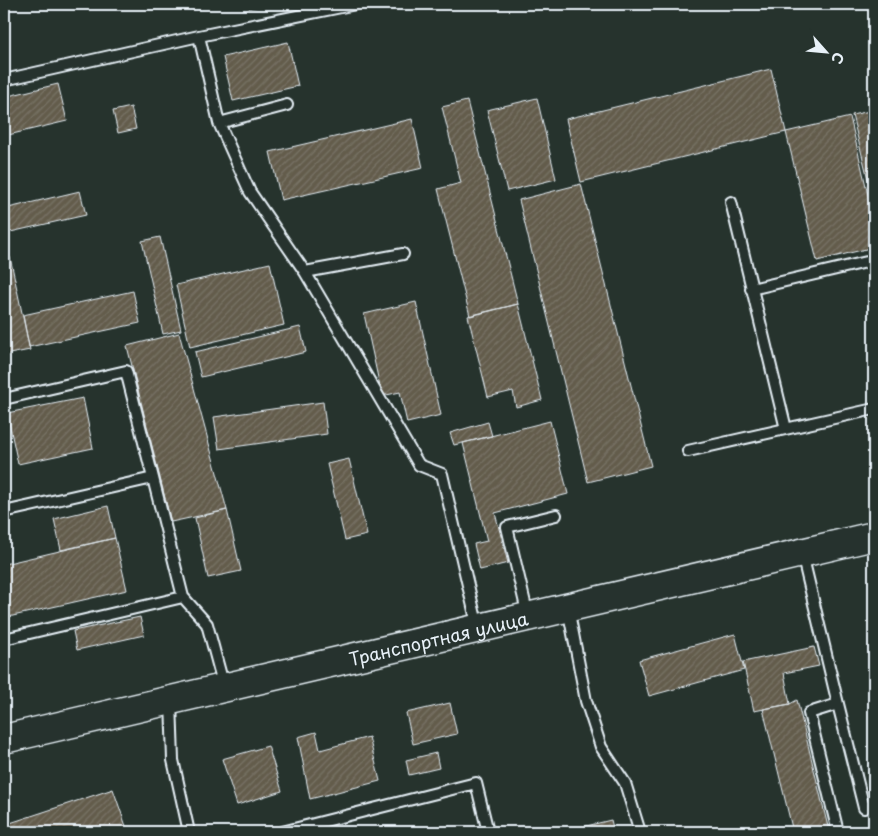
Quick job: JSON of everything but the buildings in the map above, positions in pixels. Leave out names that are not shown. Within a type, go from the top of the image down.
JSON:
[{"type":"main road","name":"Транспортная улица","points":[[4,739],[874,536]]},
{"type":"lane","points":[[4,80],[199,36],[356,4]]},
{"type":"lane","points":[[199,36],[219,123],[250,192],[305,272],[419,466],[442,474],[478,629]]},
{"type":"lane","points":[[219,123],[287,105]]},
{"type":"lane","points":[[731,202],[786,429]]},
{"type":"lane","points":[[305,272],[403,254]]},
{"type":"lane","points":[[752,289],[872,261],[874,275]]},
{"type":"lane","points":[[4,399],[126,371],[183,597],[207,624],[224,688]]},
{"type":"lane","points":[[688,451],[874,409]]},
{"type":"lane","points":[[4,512],[153,478]]},
{"type":"lane","points":[[528,617],[507,527],[556,515]]},
{"type":"lane","points":[[802,553],[864,808],[874,805]]},
{"type":"lane","points":[[4,639],[183,597]]},
{"type":"lane","points":[[568,607],[586,701],[601,747],[625,783],[640,832]]},
{"type":"lane","points":[[171,700],[173,760],[189,832]]},
{"type":"lane","points":[[838,704],[809,713],[838,832]]},
{"type":"lane","points":[[282,832],[476,784],[488,832]]}]
